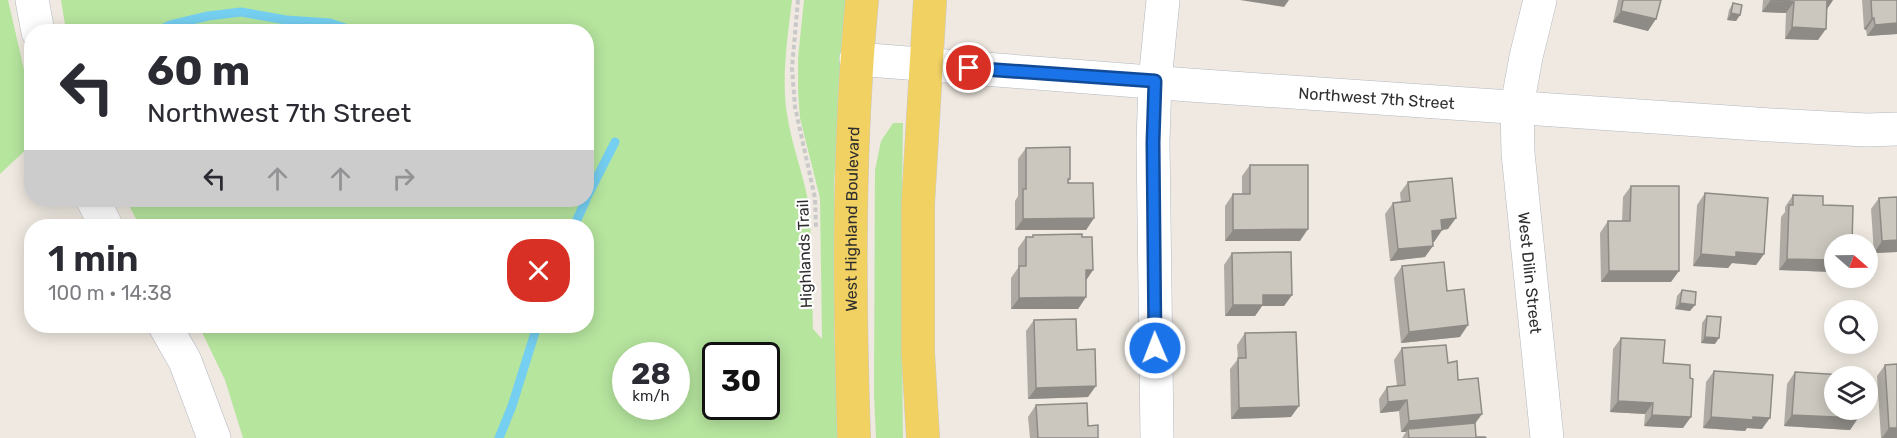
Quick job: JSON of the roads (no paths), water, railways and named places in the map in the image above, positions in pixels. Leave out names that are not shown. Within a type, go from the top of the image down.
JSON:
[{"type":"main road","name":"West Highland Boulevard","points":[[854,438],[850,308],[850,182],[856,59],[862,0]]},
{"type":"main road","points":[[923,438],[918,352],[918,204],[930,0]]},
{"type":"street","points":[[32,0],[36,24]]},
{"type":"street","points":[[1157,438],[1153,142],[1155,81],[1163,0]]},
{"type":"street","name":"West Dilin Street","points":[[1540,0],[1517,106],[1518,153],[1547,438]]},
{"type":"street","name":"Northwest 7th Street","points":[[856,59],[1771,125],[1866,130],[1897,129]]},
{"type":"street","points":[[169,333],[185,361],[214,438]]},
{"type":"waterway","points":[[174,24],[208,16],[241,12],[286,20],[333,24]]},
{"type":"waterway","points":[[594,183],[615,142]]},
{"type":"waterway","points":[[577,219],[583,207]]},
{"type":"waterway","points":[[499,438],[512,406],[535,333]]}]
